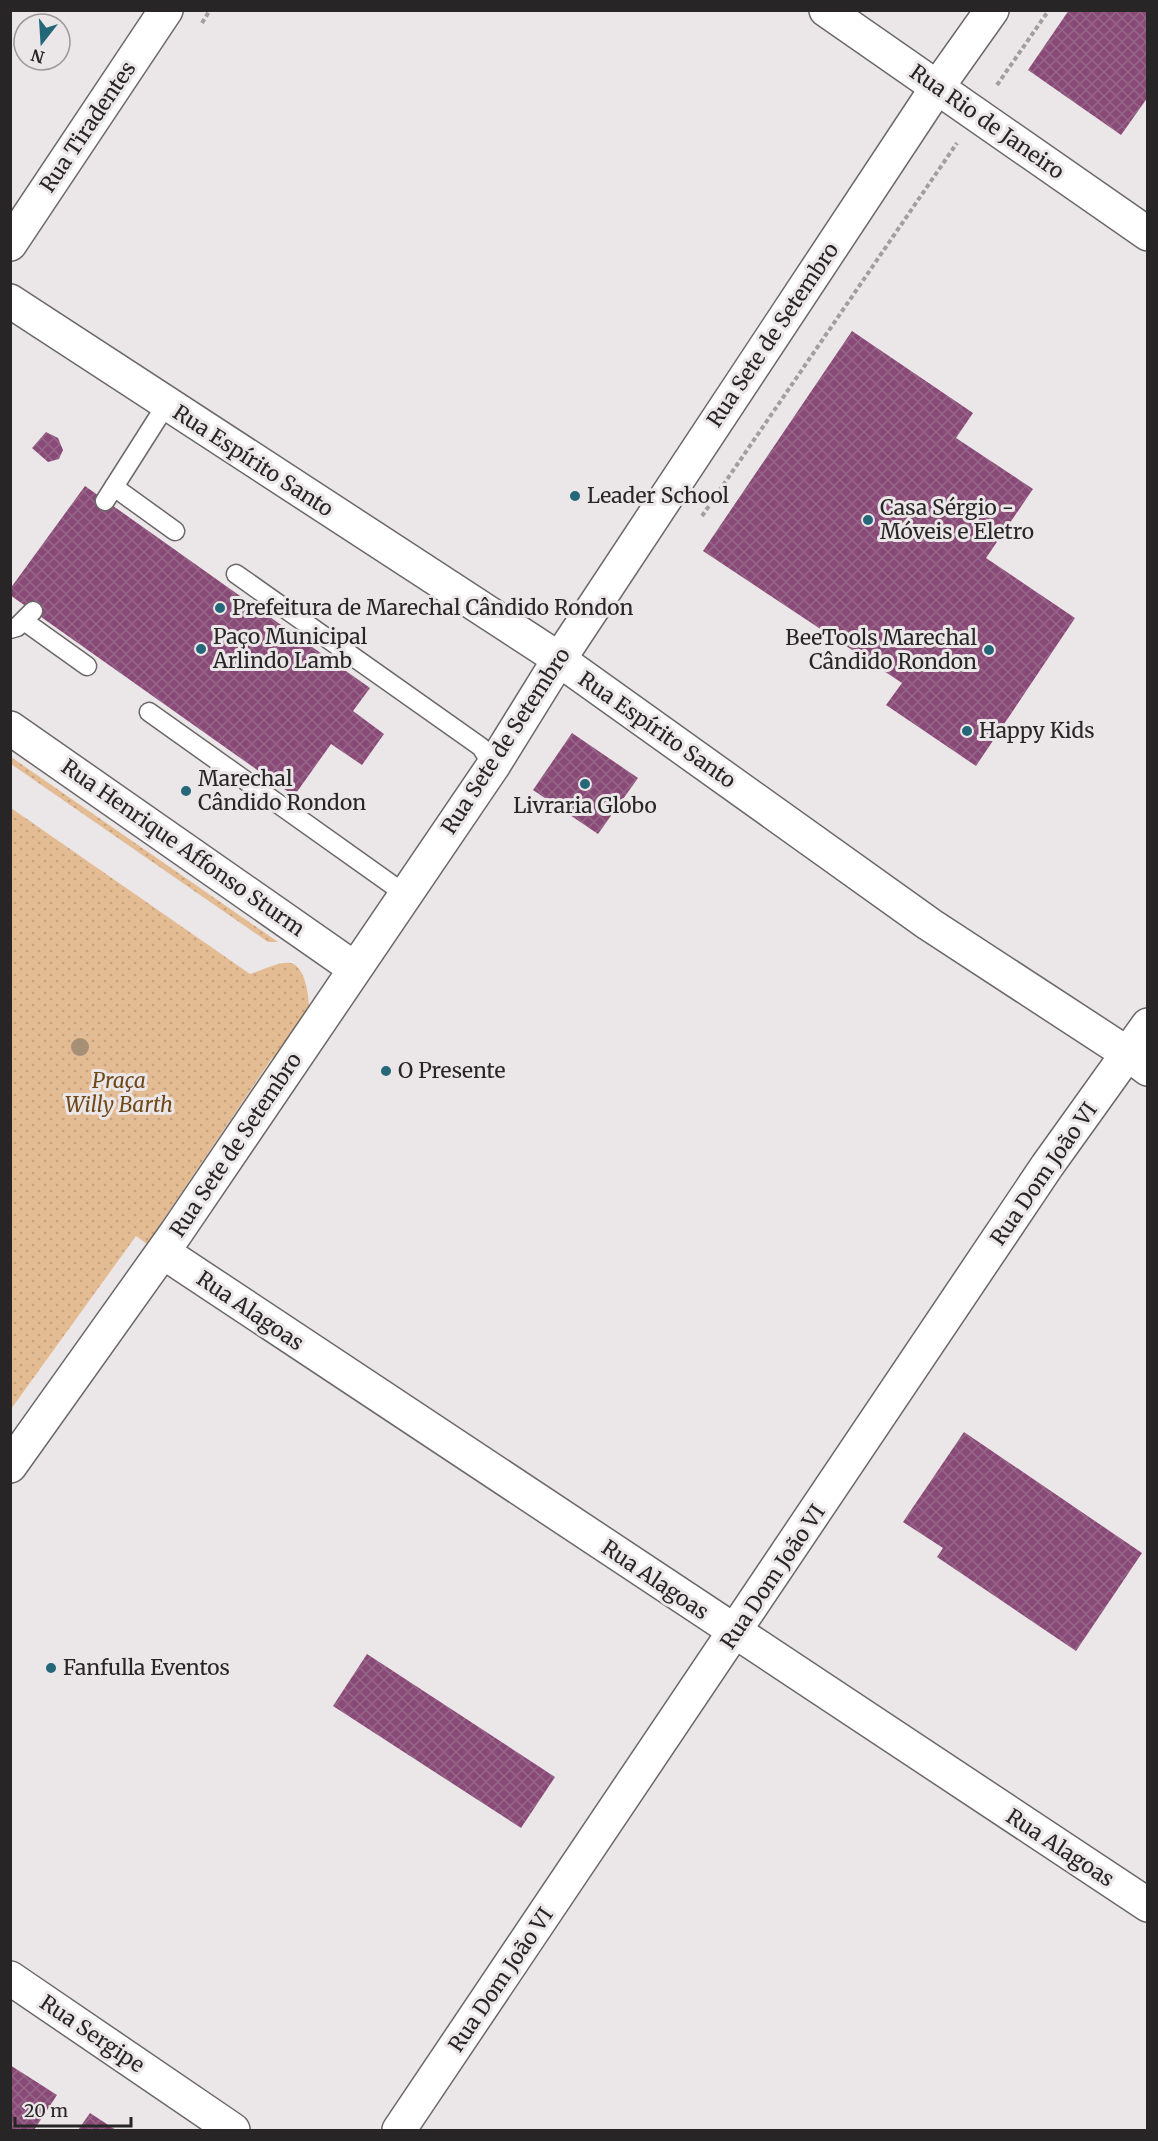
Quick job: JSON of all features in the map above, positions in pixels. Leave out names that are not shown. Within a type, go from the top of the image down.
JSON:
[{"type":"street","name":"Rua Tiradentes","points":[[10,244],[166,10]]},
{"type":"street","name":"Rua Rio de Janeiro","points":[[826,10],[936,89],[1148,234]]},
{"type":"street","name":"Rua Sete de Setembro","points":[[10,1466],[163,1252],[493,766],[558,661],[936,89],[992,10]]},
{"type":"street","name":"Rua Espírito Santo","points":[[10,301],[558,661],[928,924],[1138,1061]]},
{"type":"street","name":"Rua Henrique Affonso Sturm","points":[[10,728],[354,968]]},
{"type":"street","name":"Rua Dom João VI","points":[[399,2130],[1047,1167],[1138,1061],[1148,1024]]},
{"type":"street","name":"Rua Alagoas","points":[[163,1252],[1148,1905]]},
{"type":"street","name":"Rua Sergipe","points":[[10,1978],[233,2130]]},
{"type":"lane","points":[[166,405],[110,494],[175,531]]},
{"type":"lane","points":[[236,574],[481,747],[493,766]]},
{"type":"lane","points":[[22,620],[87,666]]},
{"type":"lane","points":[[149,712],[405,894]]},
{"type":"green space","points":[[10,757],[278,942],[268,942],[11,764]]},
{"type":"green space","name":"Praça Willy Barth","points":[[11,808],[250,974],[281,963],[296,966],[301,971],[307,988],[309,1006],[305,1025],[286,1057],[272,1058],[147,1244],[136,1236],[11,1409]]},
{"type":"building","points":[[1069,10],[1148,10],[1148,97],[1121,135],[1028,70]]},
{"type":"building","name":"Casa Sérgio - Móveis e Eletro","points":[[852,331],[973,413],[956,438],[1033,489],[986,558],[1075,618],[976,766],[886,705],[902,683],[703,551]]},
{"type":"building","points":[[46,432],[58,438],[63,450],[59,459],[48,462],[32,448]]},
{"type":"building","name":"Paço Municipal Arlindo Lamb","points":[[85,486],[370,688],[353,711],[384,734],[362,765],[331,744],[294,796],[10,595],[10,589]]},
{"type":"building","name":"Livraria Globo","points":[[572,733],[638,778],[598,834],[533,790]]},
{"type":"building","points":[[964,1432],[1142,1553],[1076,1651],[937,1557],[943,1548],[903,1522]]},
{"type":"building","points":[[367,1654],[555,1777],[521,1828],[333,1706]]},
{"type":"building","points":[[10,2065],[57,2095],[34,2130],[10,2130]]},
{"type":"building","points":[[90,2113],[116,2130],[78,2130]]},
{"type":"place","name":"Leader School","points":[[575,496]]},
{"type":"place","name":"Casa Sérgio - Móveis e Eletro","points":[[868,520]]},
{"type":"place","name":"Prefeitura de Marechal Cândido Rondon","points":[[220,608]]},
{"type":"place","name":"Paço Municipal Arlindo Lamb","points":[[201,649]]},
{"type":"place","name":"BeeTools Marechal Cândido Rondon","points":[[989,650]]},
{"type":"place","name":"Happy Kids","points":[[967,731]]},
{"type":"place","name":"Livraria Globo","points":[[585,784]]},
{"type":"place","name":"Marechal Cândido Rondon","points":[[186,791]]},
{"type":"place","name":"O Presente","points":[[386,1071]]},
{"type":"place","name":"Fanfulla Eventos","points":[[51,1668]]}]
